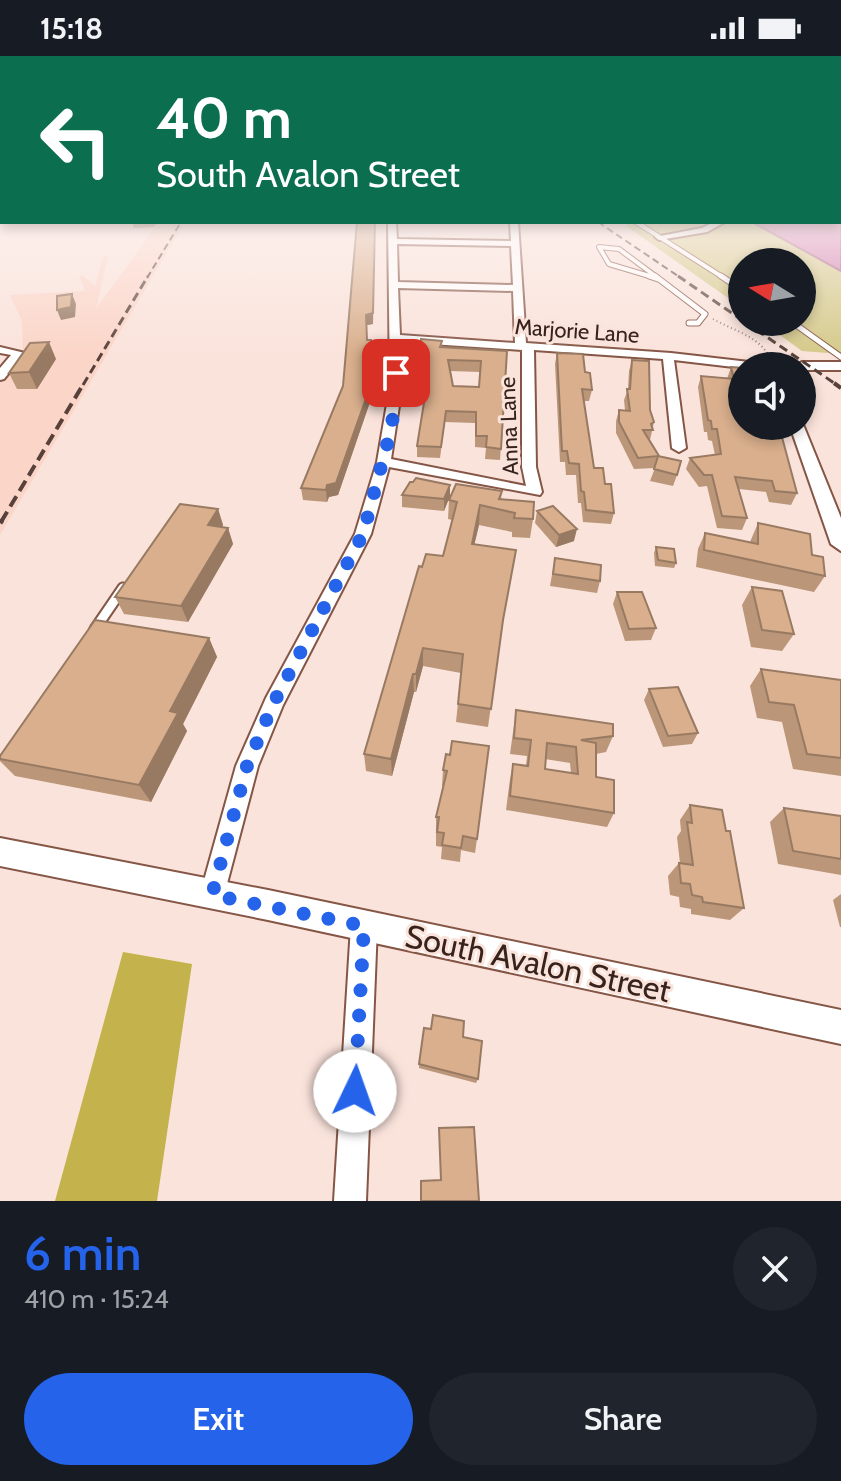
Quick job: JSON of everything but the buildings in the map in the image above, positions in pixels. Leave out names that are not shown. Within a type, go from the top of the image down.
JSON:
[{"type":"street","points":[[212,895],[247,766],[273,704],[363,534],[384,462],[396,386],[392,246]]},
{"type":"street","name":"Anna Lane","points":[[384,462],[535,492],[529,467],[525,347],[515,246]]},
{"type":"street","points":[[393,285],[517,288]]},
{"type":"street","name":"Marjorie Lane","points":[[393,338],[728,363]]},
{"type":"street","points":[[0,350],[19,353],[0,376]]},
{"type":"street","points":[[668,356],[679,448]]},
{"type":"street","points":[[816,366],[841,366]]},
{"type":"street","points":[[803,440],[841,544]]},
{"type":"street","name":"South Avalon Street","points":[[0,852],[841,1027]]},
{"type":"street","points":[[350,1201],[364,926]]},
{"type":"lane","points":[[674,246],[728,281]]},
{"type":"lane","points":[[658,279],[617,269],[609,264],[599,247],[619,249],[705,314],[698,323],[689,323]]},
{"type":"lane","points":[[812,336],[841,357]]},
{"type":"lane","points":[[89,639],[130,578]]},
{"type":"path","points":[[705,314],[757,340],[769,352]]},
{"type":"shaded area","points":[[141,246],[171,246],[0,535],[0,383],[23,352],[22,321],[10,295],[85,291],[79,276],[95,286],[103,257],[108,256],[96,309]]},
{"type":"shaded area","points":[[655,246],[799,248],[728,248],[728,298]]},
{"type":"shaded area","points":[[796,246],[841,246],[841,271],[816,257],[816,248]]},
{"type":"shaded area","points":[[816,257],[841,271],[841,354],[802,351],[781,336],[816,336]]},
{"type":"shaded area","points":[[123,952],[192,964],[157,1201],[55,1201]]},
{"type":"railway","points":[[147,278],[166,246]]},
{"type":"railway","points":[[634,246],[681,278]]},
{"type":"railway","points":[[83,385],[148,276]]},
{"type":"railway","points":[[678,276],[728,310]]},
{"type":"railway","points":[[765,336],[837,385]]},
{"type":"railway","points":[[1,522],[84,383]]},
{"type":"railway","points":[[834,383],[841,388]]},
{"type":"route","points":[[355,1091],[364,926],[212,895],[247,766],[273,704],[363,534],[392,426],[396,373]]}]
